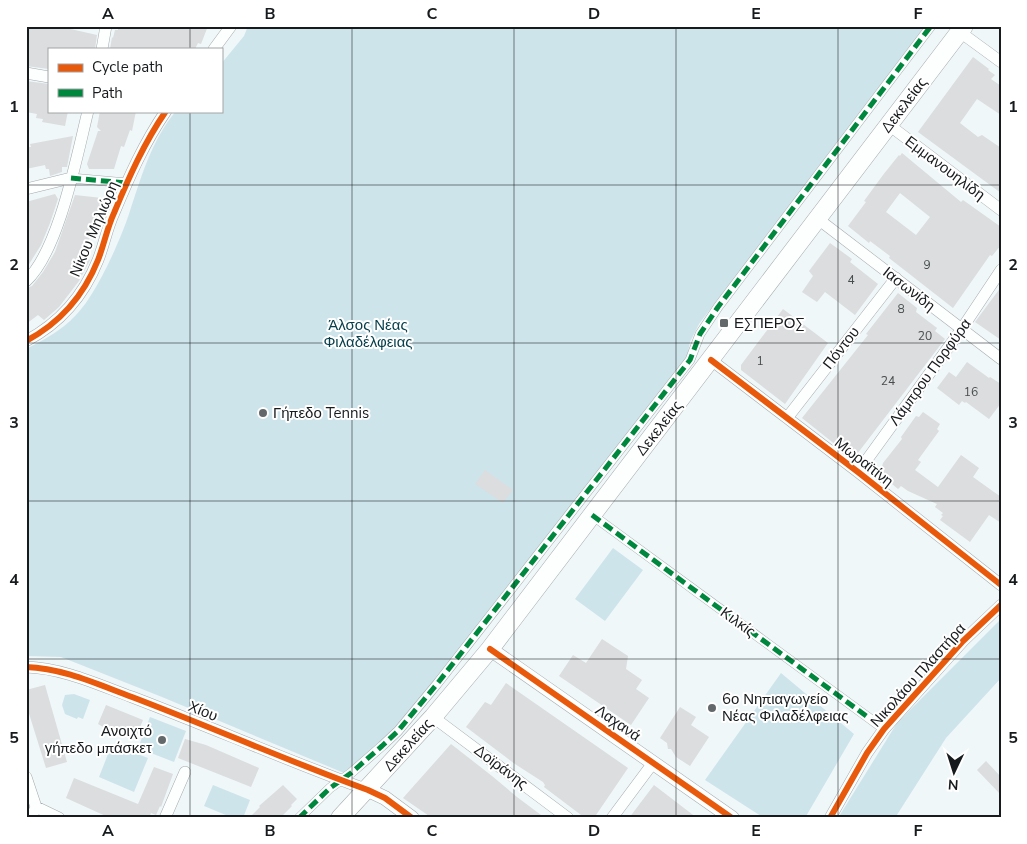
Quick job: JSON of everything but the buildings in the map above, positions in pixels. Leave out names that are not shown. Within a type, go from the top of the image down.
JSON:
[{"type":"main road","name":"Δεκελείας","points":[[340,818],[368,790],[433,717],[490,648],[962,29]]},
{"type":"street","points":[[102,48],[106,26]]},
{"type":"street","points":[[215,48],[231,26]]},
{"type":"street","points":[[299,818],[330,788],[351,773],[398,731],[437,684],[690,360],[700,334],[718,308],[931,26]]},
{"type":"street","points":[[962,29],[1001,62]]},
{"type":"street","points":[[26,73],[48,77]]},
{"type":"street","points":[[26,280],[33,274],[42,260],[60,214],[88,112]]},
{"type":"street","name":"Νίκου Μηλιώρη","points":[[26,341],[59,318],[74,302],[88,280],[98,259],[113,215],[147,139],[165,112]]},
{"type":"street","name":"Εμμανουηλίδη","points":[[889,125],[1001,210]]},
{"type":"street","points":[[26,189],[71,178],[127,183]]},
{"type":"street","name":"Ιασωνίδη","points":[[818,219],[1001,359]]},
{"type":"street","name":"Λάμπρου Πορφύρα","points":[[858,472],[962,330],[1001,270]]},
{"type":"street","name":"Πόντου","points":[[787,418],[896,278]]},
{"type":"street","name":"Μωραϊτίνη","points":[[711,360],[858,472],[1001,585]]},
{"type":"street","name":"Κιλκίς","points":[[592,515],[884,729]]},
{"type":"street","name":"Νικολάου Πλαστήρα","points":[[830,818],[867,753],[884,729],[963,642],[1001,605]]},
{"type":"street","name":"Λαχανά","points":[[490,648],[732,818]]},
{"type":"street","name":"Χίου","points":[[26,667],[56,671],[83,679],[368,790]]},
{"type":"street","name":"Δοϊράνης","points":[[433,717],[568,818]]},
{"type":"street","points":[[612,818],[653,763]]},
{"type":"street","points":[[165,818],[185,772]]},
{"type":"street","points":[[26,778],[33,812],[59,818]]},
{"type":"street","points":[[368,790],[386,798],[412,818]]},
{"type":"green space","name":"Άλσος Νέας Φιλαδέλφειας","points":[[248,26],[925,26],[699,324],[690,342],[687,358],[473,634],[404,719],[344,773],[61,657],[26,656],[26,349],[59,330],[76,315],[91,295],[107,267],[120,238],[153,147],[175,112],[222,112],[222,63],[244,36]]},
{"type":"green space","points":[[613,548],[643,570],[605,621],[575,599]]},
{"type":"green space","points":[[1001,619],[1001,678],[946,738],[895,818],[838,818],[897,723]]},
{"type":"green space","points":[[781,673],[854,734],[805,818],[764,818],[705,780]]},
{"type":"green space","points":[[74,694],[90,700],[83,719],[78,717],[77,719],[65,714],[62,705],[65,695]]},
{"type":"green space","name":"Ανοιχτό γήπεδο μπάσκετ","points":[[150,717],[186,731],[174,762],[138,748]]},
{"type":"green space","points":[[112,744],[148,758],[134,792],[99,777]]},
{"type":"green space","points":[[213,785],[250,800],[243,818],[233,818],[204,806]]},
{"type":"marked path","points":[[299,818],[330,788],[351,773],[398,731],[437,684],[690,360],[700,334],[718,307],[931,26]]},
{"type":"marked path","points":[[71,178],[127,183]]},
{"type":"marked path","points":[[592,515],[884,729]]},
{"type":"cycle path","points":[[26,341],[50,326],[60,317],[86,285],[98,260],[131,173],[165,112]]},
{"type":"cycle path","points":[[711,360],[858,472],[1001,585]]},
{"type":"cycle path","points":[[830,818],[867,753],[884,729],[963,641],[1001,605]]},
{"type":"cycle path","points":[[490,649],[732,818]]},
{"type":"cycle path","points":[[26,667],[54,670],[94,682],[162,708],[368,790],[385,798],[412,818]]},
{"type":"place","name":"ΕΣΠΕΡΟΣ","points":[[724,323]]},
{"type":"place","name":"Γήπεδο Tennis","points":[[263,413]]},
{"type":"place","name":"6ο Νηπιαγωγείο Νέας Φιλαδέλφειας","points":[[712,708]]},
{"type":"place","name":"Ανοιχτό γήπεδο μπάσκετ","points":[[162,740]]}]
